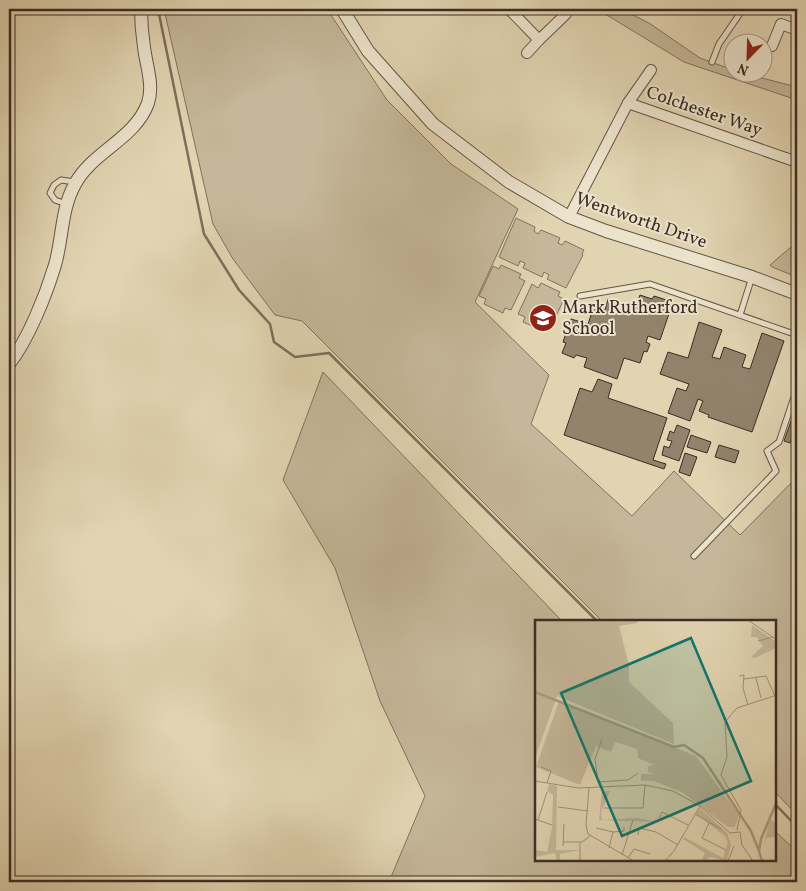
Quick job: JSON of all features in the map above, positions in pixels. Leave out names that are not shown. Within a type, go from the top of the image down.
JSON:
[{"type":"street","points":[[9,364],[22,348],[55,264],[66,204],[76,182],[86,168],[109,146],[131,130],[148,102],[149,78],[140,9]]},
{"type":"street","name":"Wentworth Drive","points":[[342,9],[368,51],[433,124],[509,182],[569,217],[606,231],[752,277],[797,294]]},
{"type":"street","points":[[509,9],[539,40]]},
{"type":"street","points":[[527,54],[566,14]]},
{"type":"street","points":[[774,41],[781,24],[797,30]]},
{"type":"street","name":"Colchester Way","points":[[569,217],[628,103],[651,70]]},
{"type":"street","name":"Colchester Way","points":[[628,103],[797,162]]},
{"type":"lane","points":[[712,62],[718,44],[743,9]]},
{"type":"lane","points":[[66,204],[55,200],[50,193],[61,180],[76,182]]},
{"type":"lane","points":[[740,315],[752,277]]},
{"type":"lane","points":[[580,296],[650,284],[797,335]]},
{"type":"lane","points":[[694,556],[776,471],[767,451],[779,442],[797,388]]},
{"type":"shaded area","name":"Mark Rutherford School","points":[[164,9],[327,9],[387,100],[451,164],[518,209],[475,302],[549,375],[531,424],[632,516],[674,471],[740,535],[797,477],[797,815],[776,793],[776,620],[601,620],[302,321],[275,315],[233,259],[213,224]]},
{"type":"shaded area","points":[[597,9],[621,9],[649,23],[700,58],[724,67],[724,75],[684,62]]},
{"type":"shaded area","points":[[774,81],[797,87],[797,100],[743,82]]},
{"type":"shaded area","points":[[516,218],[535,227],[534,231],[538,234],[541,230],[560,238],[558,243],[562,245],[565,241],[584,250],[566,288],[547,279],[549,275],[544,272],[542,277],[523,268],[525,263],[520,261],[518,266],[499,257]]},
{"type":"shaded area","points":[[797,242],[797,277],[770,265]]},
{"type":"shaded area","points":[[501,265],[521,274],[519,278],[525,281],[511,310],[505,308],[503,313],[484,304],[486,299],[479,296],[493,266],[499,269]]},
{"type":"shaded area","points":[[541,283],[560,292],[558,296],[564,299],[550,329],[544,326],[542,330],[523,322],[525,317],[518,314],[532,284],[538,288]]},
{"type":"shaded area","points":[[323,372],[561,620],[535,620],[535,861],[776,861],[776,832],[797,852],[797,882],[389,882],[425,796],[380,701],[335,568],[283,480]]},
{"type":"building","points":[[640,295],[652,299],[654,296],[673,302],[660,340],[648,336],[646,342],[650,344],[647,352],[644,351],[640,363],[624,358],[617,379],[584,367],[587,358],[576,355],[574,358],[562,353],[566,343],[563,342],[571,319],[588,324],[594,306],[605,310],[608,299],[619,303],[617,309],[633,314]]},
{"type":"building","points":[[699,322],[722,330],[712,357],[720,359],[724,347],[746,355],[742,367],[750,369],[762,333],[784,341],[752,432],[708,417],[709,415],[699,411],[703,401],[698,399],[690,421],[668,413],[677,388],[686,391],[689,384],[660,374],[668,352],[688,358]]},
{"type":"building","points":[[598,379],[612,384],[608,398],[667,418],[653,460],[666,464],[664,469],[564,435],[580,388],[592,392]]},
{"type":"building","points":[[791,421],[797,424],[790,443],[784,441]]},
{"type":"building","points":[[677,425],[690,430],[679,461],[662,455],[664,446],[669,448],[672,441],[667,440],[670,431],[674,433]]},
{"type":"building","points":[[691,435],[711,442],[707,453],[687,447]]},
{"type":"building","points":[[719,445],[739,451],[735,463],[715,457]]},
{"type":"building","points":[[685,453],[697,457],[690,476],[679,472]]},
{"type":"waterway","points":[[158,9],[204,234],[239,290],[270,324],[274,342],[295,357],[329,353],[596,620]]},
{"type":"waterway","points":[[776,805],[797,827]]},
{"type":"place","name":"Mark Rutherford School","points":[[543,318]]}]
